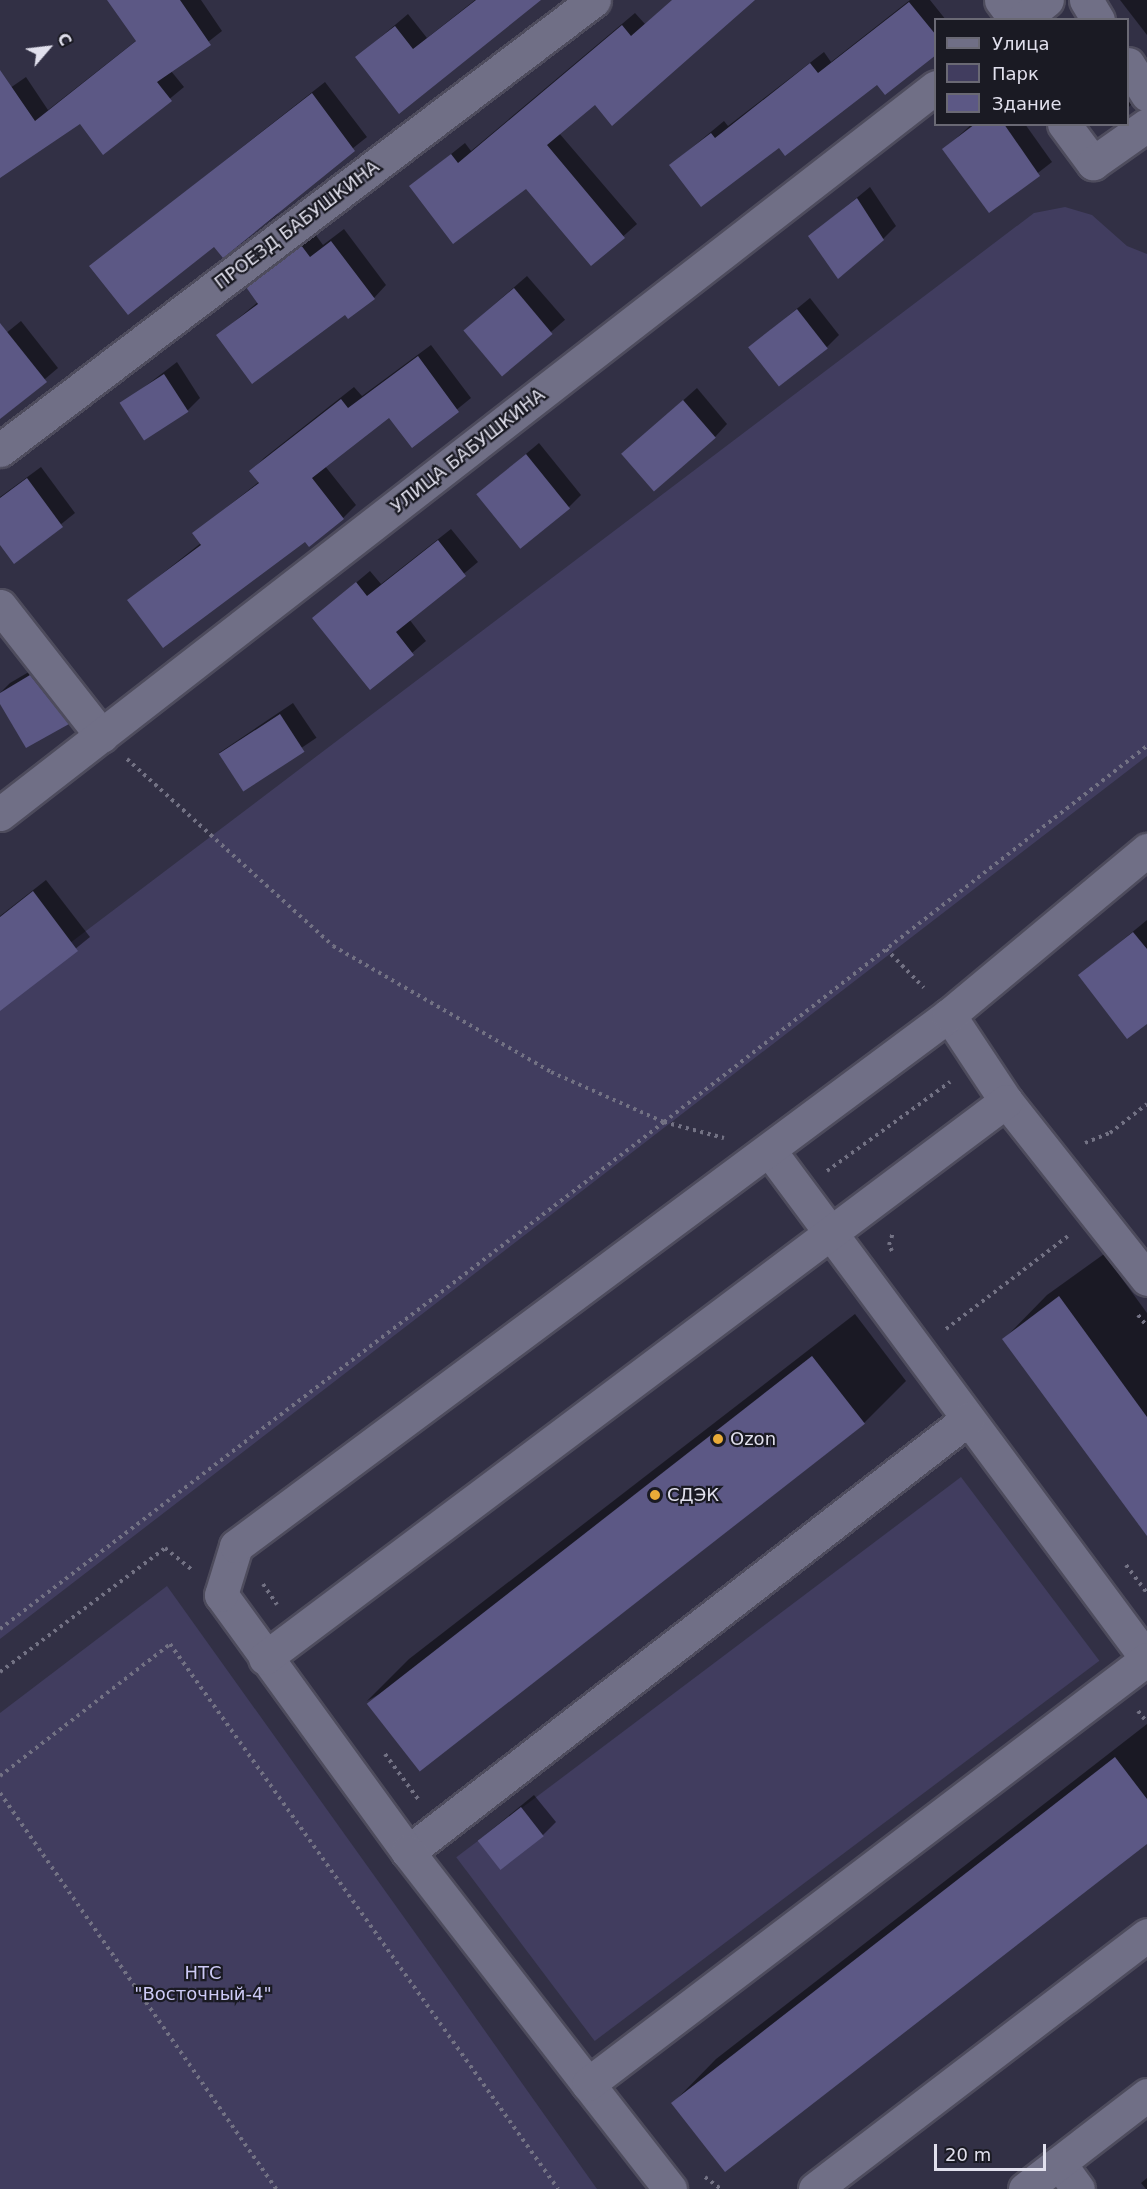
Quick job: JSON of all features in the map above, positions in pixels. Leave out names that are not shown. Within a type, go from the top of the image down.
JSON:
[{"type":"street","name":"ПРОЕЗД БАБУШКИНА","points":[[0,450],[594,0]]},
{"type":"street","points":[[1001,0],[1014,18]]},
{"type":"street","points":[[1024,18],[1047,0]]},
{"type":"street","points":[[1086,0],[1097,18]]},
{"type":"street","points":[[1129,66],[1147,94]]},
{"type":"street","name":"УЛИЦА БАБУШКИНА","points":[[0,814],[934,89]]},
{"type":"street","points":[[1065,126],[1093,163],[1147,125]]},
{"type":"street","points":[[0,606],[102,736]]},
{"type":"street","points":[[670,2189],[408,1852],[221,1595],[236,1546],[950,1015],[1147,850]]},
{"type":"street","points":[[950,1015],[1006,1101],[1053,1157],[1140,1293]]},
{"type":"street","points":[[265,1658],[1006,1101]]},
{"type":"street","points":[[588,2084],[1147,1659],[769,1150]]},
{"type":"street","points":[[408,1852],[968,1419]]},
{"type":"street","points":[[815,2189],[1147,1935]]},
{"type":"street","points":[[1025,2189],[1147,2095]]},
{"type":"street","points":[[1059,2163],[1078,2189]]},
{"type":"path","points":[[102,736],[333,946],[551,1072],[664,1122],[769,1150]]},
{"type":"path","points":[[0,1629],[664,1122],[1147,746]]},
{"type":"path","points":[[886,949],[950,1015]]},
{"type":"path","points":[[1053,1157],[1110,1133],[1147,1104]]},
{"type":"path","points":[[894,1256],[889,1245],[895,1229]]},
{"type":"path","points":[[946,1329],[1076,1230]]},
{"type":"path","points":[[1140,1293],[1147,1326]]},
{"type":"path","points":[[939,1320],[953,1338]]},
{"type":"path","points":[[0,1672],[165,1548]]},
{"type":"path","points":[[1118,1555],[1147,1593]]},
{"type":"path","points":[[0,1776],[170,1644],[558,2189]]},
{"type":"path","points":[[0,1793],[276,2189]]},
{"type":"green space","points":[[1065,207],[1092,215],[1127,246],[1147,254],[1147,756],[0,1639],[0,996],[1034,213]]},
{"type":"green space","points":[[961,1477],[1099,1661],[595,2041],[456,1857]]},
{"type":"green space","name":"НТС \"Восточный-4\"","points":[[167,1586],[597,2189],[0,2189],[0,1713]]},
{"type":"building","points":[[107,0],[180,0],[211,45],[157,82],[172,101],[103,155],[80,124],[0,178],[0,70],[35,121],[136,41]]},
{"type":"building","points":[[476,0],[541,0],[399,114],[355,57],[395,26],[413,49]]},
{"type":"building","points":[[672,0],[755,0],[612,126],[595,105],[547,145],[625,238],[591,266],[526,189],[453,244],[409,186],[451,154],[458,163],[622,25],[631,36]]},
{"type":"building","points":[[909,2],[934,33],[934,57],[885,95],[877,85],[785,156],[779,148],[701,207],[669,165],[711,133],[715,138],[810,63],[818,73]]},
{"type":"building","points":[[312,93],[355,151],[223,258],[214,247],[128,315],[89,266]]},
{"type":"building","points":[[972,126],[1005,126],[1040,176],[989,213],[942,149]]},
{"type":"building","points":[[857,198],[884,240],[838,279],[808,236]]},
{"type":"building","points":[[331,241],[375,299],[348,319],[345,315],[252,384],[216,335],[258,304],[246,287],[301,245],[310,257]]},
{"type":"building","points":[[514,288],[553,334],[502,376],[463,330]]},
{"type":"building","points":[[797,309],[828,348],[779,387],[748,347]]},
{"type":"building","points":[[0,323],[47,382],[0,419]]},
{"type":"building","points":[[418,356],[459,412],[412,448],[389,418],[312,478],[344,519],[309,547],[305,542],[163,648],[127,600],[201,545],[192,533],[259,483],[249,471],[341,399],[348,408]]},
{"type":"building","points":[[164,374],[189,412],[144,441],[120,403]]},
{"type":"building","points":[[683,400],[716,438],[654,492],[621,454]]},
{"type":"building","points":[[526,454],[570,508],[520,549],[476,494]]},
{"type":"building","points":[[27,478],[63,527],[14,564],[0,545],[0,498]]},
{"type":"building","points":[[438,540],[466,576],[396,632],[414,655],[370,690],[312,618],[356,582],[367,596]]},
{"type":"building","points":[[30,675],[69,724],[26,748],[0,704],[0,693]]},
{"type":"building","points":[[280,714],[305,752],[243,791],[219,754]]},
{"type":"building","points":[[33,891],[78,951],[0,1011],[0,917]]},
{"type":"building","points":[[1133,932],[1147,949],[1147,1024],[1127,1039],[1078,975]]},
{"type":"building","points":[[1059,1296],[1147,1417],[1147,1536],[1002,1339]]},
{"type":"building","points":[[812,1356],[865,1424],[420,1772],[367,1704]]},
{"type":"building","points":[[1115,1757],[1147,1799],[1147,1844],[725,2172],[671,2103]]},
{"type":"building","points":[[521,1807],[544,1836],[500,1870],[478,1841]]},
{"type":"place","name":"Ozon","points":[[718,1439]]},
{"type":"place","name":"СДЭК","points":[[655,1495]]}]
